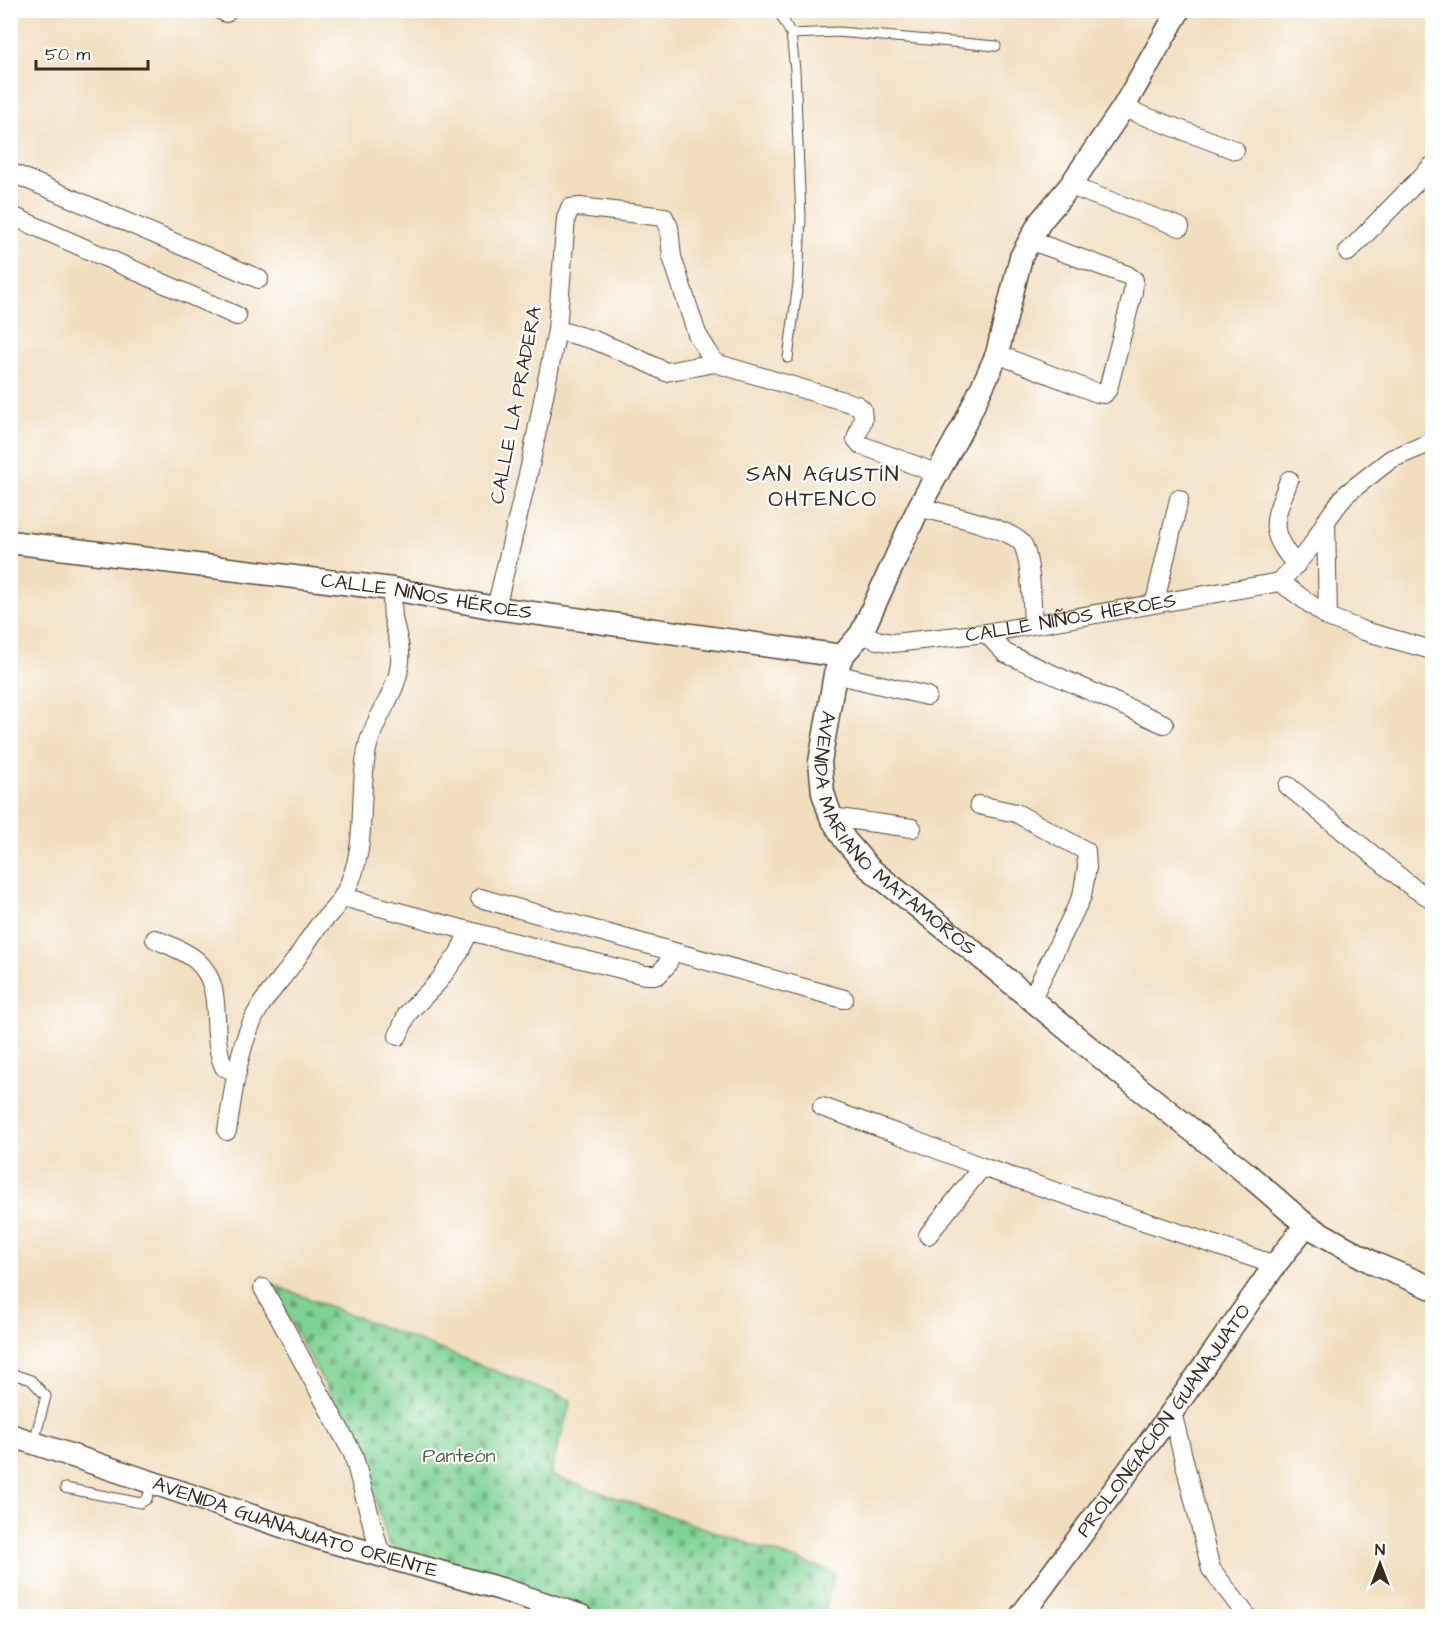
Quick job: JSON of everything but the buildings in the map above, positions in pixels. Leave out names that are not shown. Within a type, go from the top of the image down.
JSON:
[{"type":"street","name":"AVENIDA MARIANO MATAMOROS","points":[[1179,10],[1123,108],[1070,186],[1040,222],[1021,257],[997,354],[964,425],[919,507],[861,633],[839,665],[820,762],[823,793],[831,817],[845,840],[869,868],[1245,1172],[1306,1226],[1376,1264],[1432,1288]]},
{"type":"street","points":[[1123,108],[1235,150]]},
{"type":"street","points":[[1348,252],[1432,166]]},
{"type":"street","points":[[10,172],[259,279]]},
{"type":"street","points":[[1070,186],[1180,227]]},
{"type":"street","name":"CALLE LA PRADERA","points":[[496,608],[530,466],[557,330],[566,218],[570,208],[580,207],[664,217],[669,227],[672,256],[697,334],[715,363]]},
{"type":"street","points":[[10,215],[237,316]]},
{"type":"street","points":[[997,354],[1097,393],[1104,394],[1108,389],[1133,285],[1029,240]]},
{"type":"street","points":[[557,330],[594,340],[637,357],[666,372],[715,363],[857,405],[862,409],[863,419],[856,439],[861,445],[936,473]]},
{"type":"street","points":[[1432,442],[1391,459],[1345,495],[1310,548],[1280,582],[1328,616],[1364,631],[1432,650]]},
{"type":"street","points":[[1289,480],[1275,517],[1274,530],[1282,548],[1296,566]]},
{"type":"street","points":[[1155,602],[1179,499]]},
{"type":"street","points":[[919,507],[997,529],[1017,538],[1023,545],[1027,556],[1033,624]]},
{"type":"street","points":[[1326,521],[1328,616]]},
{"type":"street","name":"CALLE NIÑOS HÉROES","points":[[10,542],[392,589],[839,665]]},
{"type":"street","name":"CALLE NIÑOS HÉROES","points":[[861,633],[877,640],[893,643],[986,633],[1280,582]]},
{"type":"street","points":[[226,1131],[244,1043],[261,1006],[315,930],[343,897],[356,867],[362,839],[364,768],[368,746],[374,725],[391,694],[400,662],[399,640],[393,618],[392,589]]},
{"type":"street","points":[[986,633],[1005,653],[1164,724]]},
{"type":"street","points":[[839,665],[927,696]]},
{"type":"street","points":[[1288,786],[1412,887],[1432,899]]},
{"type":"street","points":[[979,805],[1016,813],[1086,851],[1087,867],[1082,896],[1031,1000]]},
{"type":"street","points":[[831,817],[912,828]]},
{"type":"street","points":[[343,897],[645,975],[658,975],[667,965],[672,952]]},
{"type":"street","points":[[480,898],[844,999]]},
{"type":"street","points":[[398,1036],[407,1014],[438,982],[459,953],[469,931]]},
{"type":"street","points":[[155,939],[195,959],[208,973],[216,1000],[218,1052],[224,1067],[237,1072]]},
{"type":"street","points":[[822,1107],[982,1167],[1275,1265]]},
{"type":"street","points":[[928,1235],[982,1167]]},
{"type":"street","name":"PROLONGACIÓN GUANAJUATO","points":[[1022,1617],[1172,1412],[1275,1265],[1306,1226]]},
{"type":"street","points":[[263,1288],[353,1454],[381,1556]]},
{"type":"street","points":[[1172,1412],[1211,1569],[1247,1617]]},
{"type":"street","name":"AVENIDA GUANAJUATO ORIENTE","points":[[10,1435],[318,1538],[501,1589],[581,1617]]},
{"type":"lane","points":[[778,10],[791,34],[795,70],[801,218],[798,283],[788,358]]},
{"type":"lane","points":[[791,34],[838,32],[996,46]]},
{"type":"lane","points":[[10,1373],[31,1380],[46,1396],[34,1442]]},
{"type":"lane","points":[[65,1488],[141,1503],[147,1499],[152,1483]]},
{"type":"green space","name":"Panteón","points":[[269,1283],[571,1400],[550,1475],[835,1573],[823,1616],[598,1616],[389,1545],[361,1450]]},
{"type":"district","name":"SAN AGUSTÍN OHTENCO","points":[[823,486]]}]
